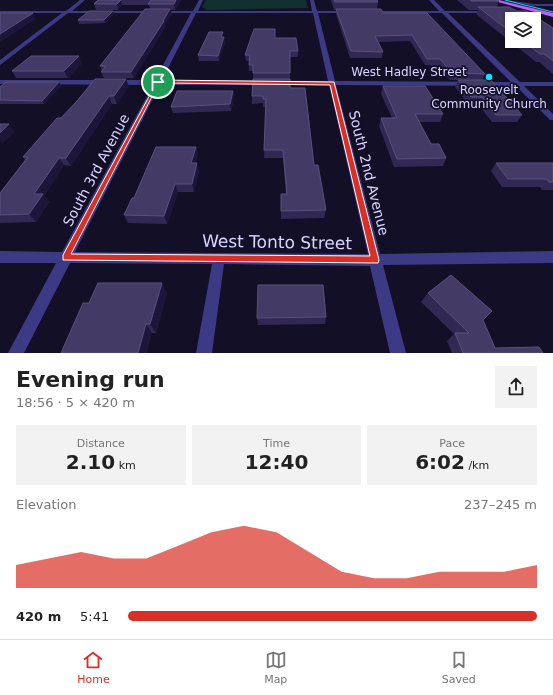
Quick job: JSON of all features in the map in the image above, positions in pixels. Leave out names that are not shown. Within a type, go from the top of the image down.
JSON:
[{"type":"main road","points":[[493,0],[553,15]]},
{"type":"street","points":[[0,63],[82,0]]},
{"type":"street","name":"South 3rd Avenue","points":[[16,353],[201,0]]},
{"type":"street","name":"South 2nd Avenue","points":[[312,0],[398,353]]},
{"type":"street","points":[[431,0],[553,118]]},
{"type":"street","points":[[509,0],[534,5],[553,5]]},
{"type":"street","points":[[525,12],[532,10]]},
{"type":"street","points":[[0,12],[357,12]]},
{"type":"street","points":[[365,12],[494,12]]},
{"type":"street","name":"West Hadley Street","points":[[0,82],[553,84]]},
{"type":"street","name":"West Tonto Street","points":[[0,258],[375,260],[553,257]]},
{"type":"street","points":[[204,353],[219,258]]},
{"type":"green space","points":[[206,0],[306,0],[308,8],[207,10],[202,7]]},
{"type":"building","points":[[98,0],[121,0],[117,4],[94,4]]},
{"type":"building","points":[[151,0],[176,0],[174,4],[148,4]]},
{"type":"building","points":[[334,0],[377,0],[378,2],[335,2]]},
{"type":"building","points":[[470,0],[496,0],[499,1],[472,1]]},
{"type":"building","points":[[478,7],[509,7],[517,11],[529,12],[505,12],[505,28]]},
{"type":"building","points":[[145,9],[170,9],[164,21],[131,72],[101,72],[106,66],[100,66]]},
{"type":"building","points":[[336,9],[381,9],[383,13],[427,13],[485,74],[452,73],[440,59],[427,59],[412,35],[375,36],[383,52],[351,51]]},
{"type":"building","points":[[89,11],[113,11],[104,20],[78,20]]},
{"type":"building","points":[[0,13],[33,13],[0,34]]},
{"type":"building","points":[[541,20],[553,28],[553,61],[544,54],[540,54],[532,48],[541,48]]},
{"type":"building","points":[[254,29],[275,29],[275,38],[296,38],[298,51],[290,51],[290,73],[253,73],[253,65],[249,65],[250,55],[245,55]]},
{"type":"building","points":[[209,32],[223,32],[221,37],[224,37],[218,56],[198,55]]},
{"type":"building","points":[[31,56],[79,56],[64,71],[12,71]]},
{"type":"building","points":[[95,79],[126,79],[114,96],[109,96],[66,158],[59,158],[34,194],[43,194],[29,214],[0,215],[0,193],[28,157],[23,157],[57,118],[61,118],[77,101]]},
{"type":"building","points":[[253,79],[290,79],[290,88],[305,88],[314,165],[318,165],[326,210],[281,211],[281,194],[287,194],[283,150],[264,150],[266,99],[263,99],[263,96],[252,96]]},
{"type":"building","points":[[458,80],[491,80],[522,115],[496,115],[482,97],[471,97]]},
{"type":"building","points":[[6,82],[59,82],[42,101],[0,100],[0,87]]},
{"type":"building","points":[[383,86],[425,86],[443,114],[415,114],[431,144],[439,144],[446,158],[397,159],[381,118],[397,118]]},
{"type":"building","points":[[177,91],[233,91],[230,104],[171,107]]},
{"type":"building","points":[[0,124],[9,124],[0,133]]},
{"type":"building","points":[[156,147],[196,147],[191,163],[197,163],[192,184],[175,184],[164,216],[124,215],[132,198],[134,198]]},
{"type":"building","points":[[496,163],[553,163],[553,182],[549,182],[547,179],[508,179]]},
{"type":"building","points":[[451,275],[492,311],[483,320],[495,348],[539,347],[543,353],[463,353],[455,333],[469,333],[428,293]]},
{"type":"building","points":[[98,283],[162,283],[150,324],[146,324],[138,353],[61,353],[83,303],[89,303]]},
{"type":"building","points":[[258,285],[323,285],[326,317],[257,318]]},
{"type":"tram line","points":[[505,0],[553,12]]},
{"type":"place","name":"Roosevelt Community Church","points":[[489,77]]},
{"type":"route","points":[[158,82],[332,83],[375,260],[66,258],[158,82]]}]
